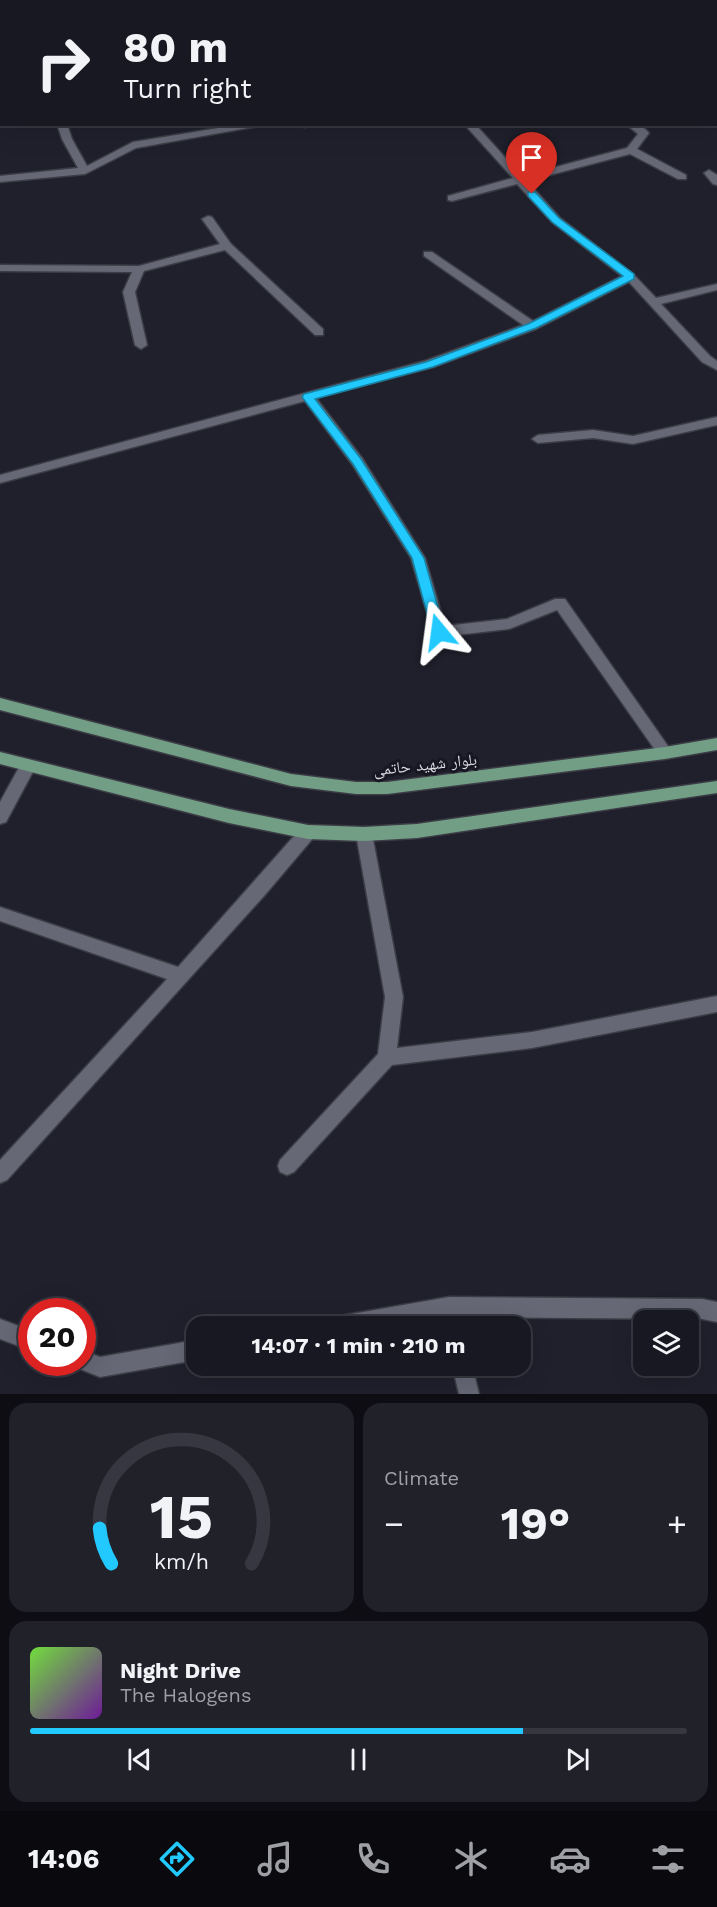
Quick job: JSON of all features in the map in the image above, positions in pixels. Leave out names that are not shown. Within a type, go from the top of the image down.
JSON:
[{"type":"main road","name":"بلوار شهید حاتمی","points":[[0,704],[291,780],[356,788],[387,788],[665,753],[717,744]]},
{"type":"main road","points":[[0,758],[218,813],[308,832],[363,834],[417,831],[717,787]]},
{"type":"street","points":[[63,126],[67,139],[86,171]]},
{"type":"street","points":[[0,180],[86,171],[133,145],[253,126]]},
{"type":"street","points":[[471,126],[556,220],[630,277],[706,359],[717,366]]},
{"type":"street","points":[[452,198],[631,150],[644,133],[635,126]]},
{"type":"street","points":[[631,150],[682,177]]},
{"type":"street","points":[[207,219],[227,246],[319,332]]},
{"type":"street","points":[[0,268],[139,269],[227,246]]},
{"type":"street","points":[[428,254],[532,326]]},
{"type":"street","points":[[139,269],[129,292],[141,345]]},
{"type":"street","points":[[0,479],[429,364],[532,326],[630,277]]},
{"type":"street","points":[[653,302],[717,287]]},
{"type":"street","points":[[308,397],[357,461],[418,558],[439,632],[509,624],[560,603],[665,753]]},
{"type":"street","points":[[538,439],[593,434],[633,440],[717,421]]},
{"type":"street","points":[[0,817],[28,766]]},
{"type":"street","points":[[0,1174],[181,976],[308,832]]},
{"type":"street","points":[[287,1166],[387,1058],[394,997],[363,834]]},
{"type":"street","points":[[0,914],[181,976]]},
{"type":"street","points":[[387,1058],[532,1041],[717,1004]]},
{"type":"street","points":[[488,1316],[702,1310],[717,1312]]},
{"type":"street","points":[[0,1329],[18,1336]]},
{"type":"street","points":[[96,1365],[100,1367],[186,1352]]},
{"type":"street","points":[[465,1376],[469,1394]]},
{"type":"route","points":[[439,632],[418,558],[357,461],[308,397],[429,364],[532,326],[630,277],[556,220],[532,194]]}]
